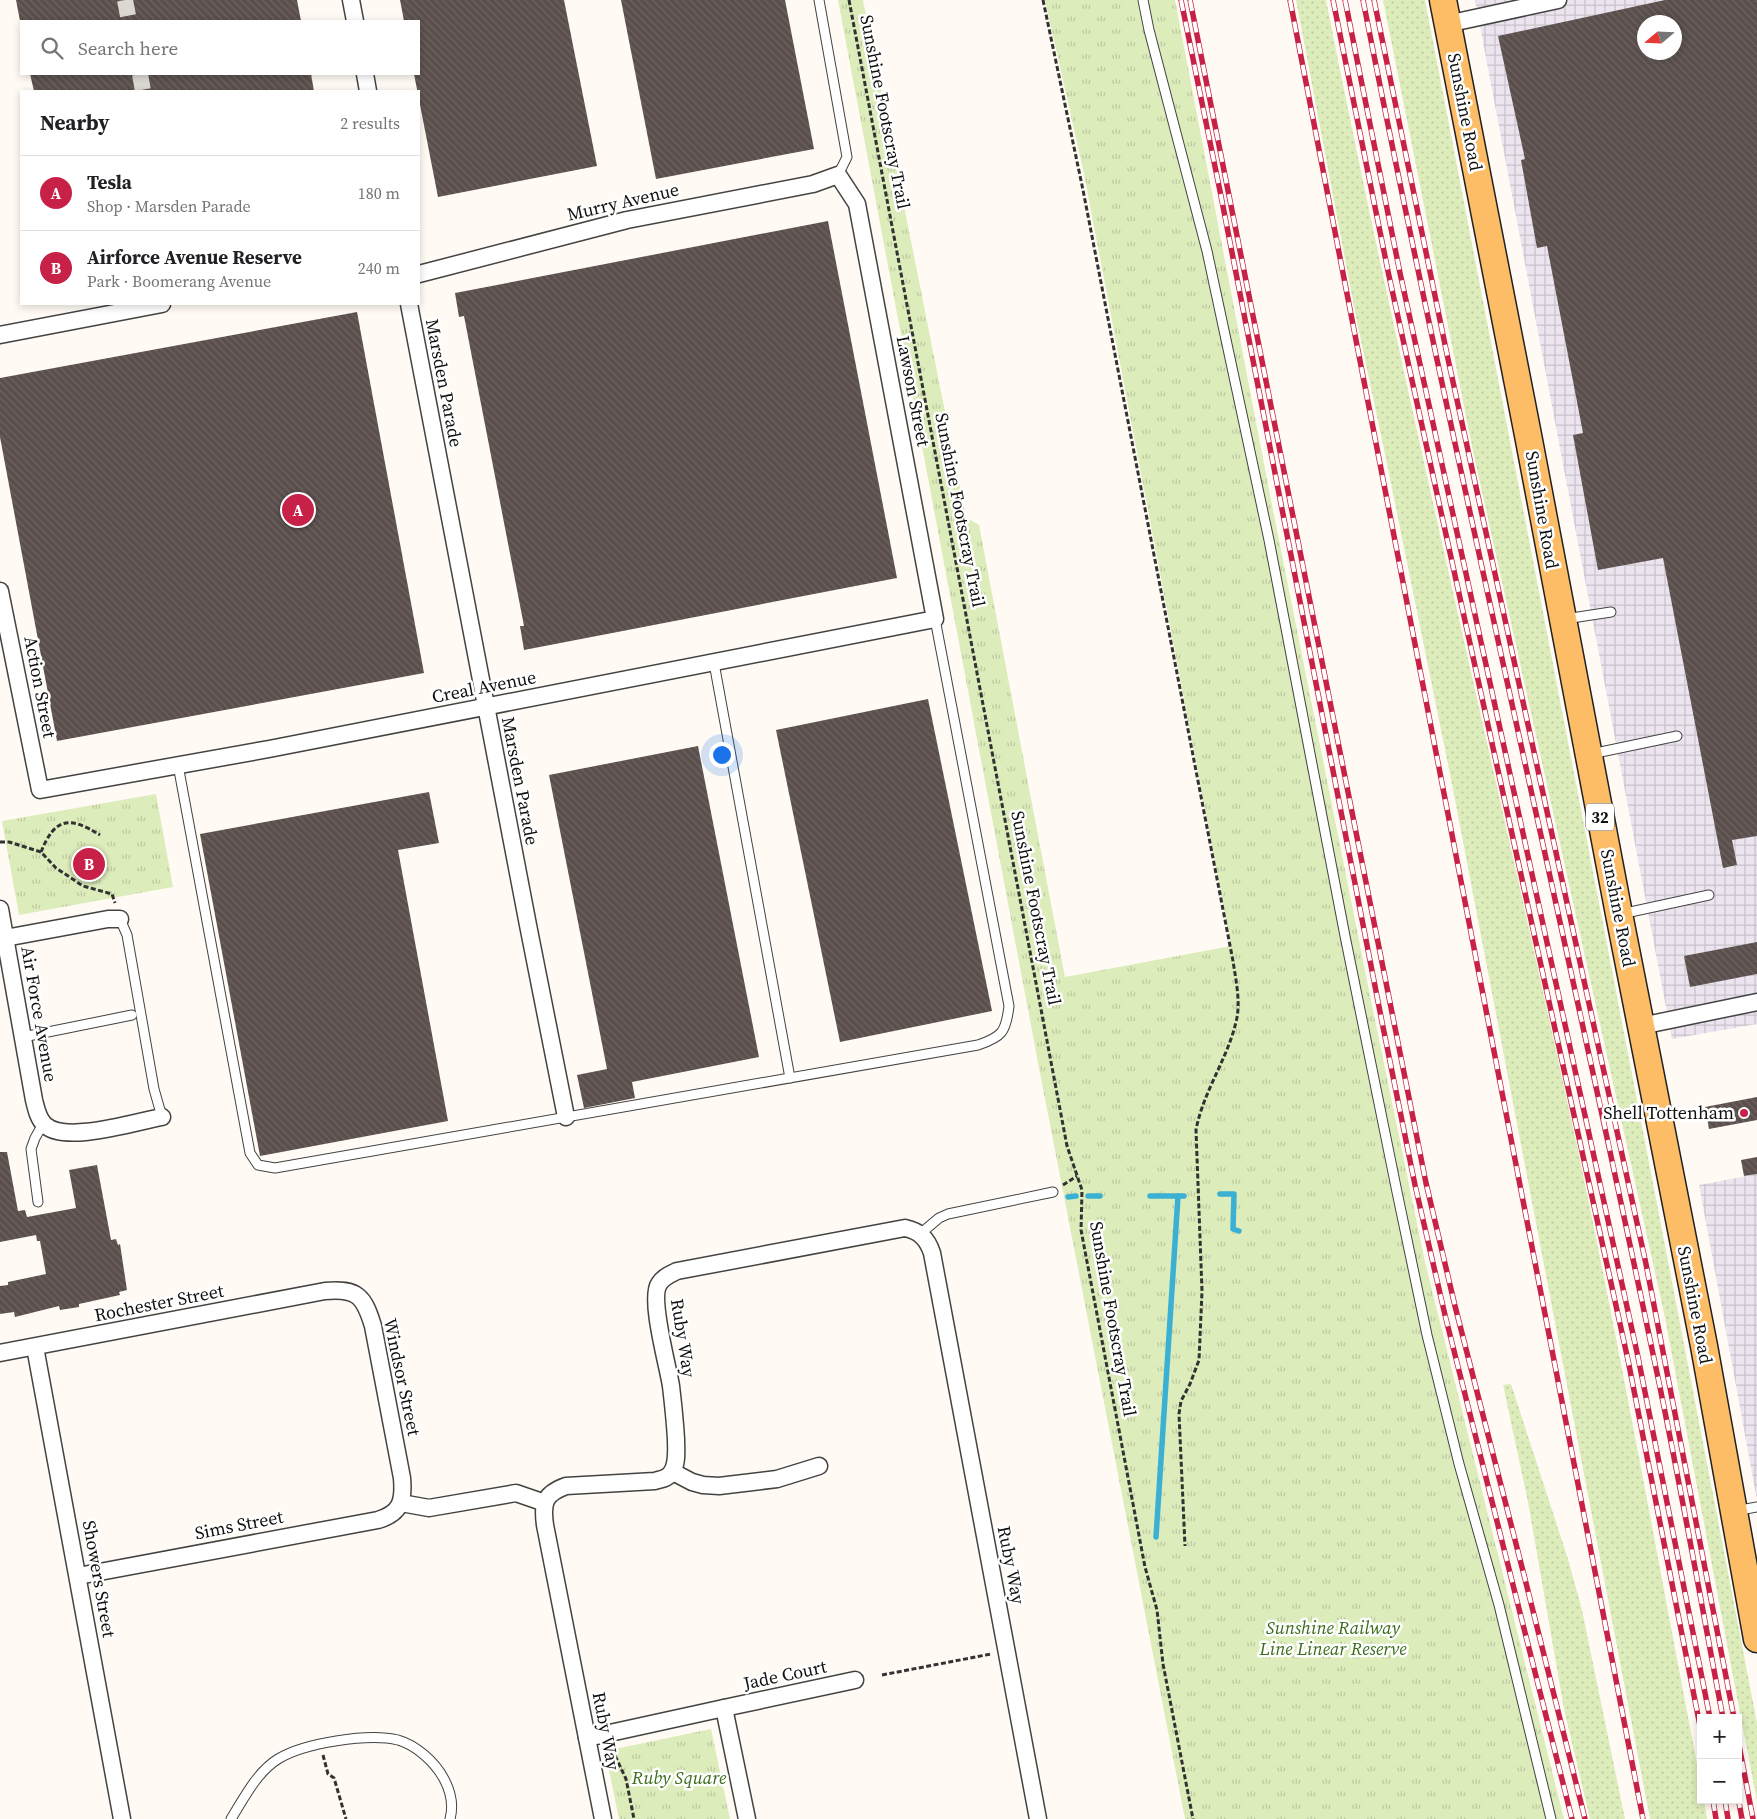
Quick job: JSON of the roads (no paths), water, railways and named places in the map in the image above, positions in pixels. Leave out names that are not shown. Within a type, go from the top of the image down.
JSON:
[{"type":"main road","name":"Sunshine Road","points":[[1445,12],[1704,1346],[1745,1509],[1748,1594],[1757,1636]]},
{"type":"street","points":[[351,0],[355,20]]},
{"type":"street","points":[[1445,12],[1558,0]]},
{"type":"street","points":[[365,75],[368,90]]},
{"type":"street","name":"Murry Avenue","points":[[420,274],[627,220],[813,184],[838,175]]},
{"type":"street","name":"Lawson Street","points":[[838,175],[857,204],[935,619]]},
{"type":"street","points":[[0,335],[157,305]]},
{"type":"street","name":"Marsden Parade","points":[[409,305],[566,1117]]},
{"type":"street","name":"Action Street","points":[[0,590],[40,790]]},
{"type":"street","name":"Creal Avenue","points":[[40,790],[486,707],[935,619]]},
{"type":"street","name":"Air Force Avenue","points":[[0,909],[34,1100],[38,1115],[43,1124]]},
{"type":"street","points":[[5,938],[108,918],[119,919]]},
{"type":"street","points":[[1641,1026],[1757,1002]]},
{"type":"street","points":[[43,1124],[58,1132],[77,1134],[162,1117]]},
{"type":"street","name":"Ruby Way","points":[[673,1472],[677,1458],[671,1384],[658,1315],[656,1292],[658,1284],[667,1275],[677,1271],[897,1228],[913,1230],[920,1234],[930,1246],[933,1258],[1038,1819]]},
{"type":"street","name":"Windsor Street","points":[[325,1292],[349,1291],[359,1297],[367,1307],[373,1326],[402,1478],[404,1492],[401,1503]]},
{"type":"street","name":"Rochester Street","points":[[0,1353],[325,1292]]},
{"type":"street","name":"Showers Street","points":[[35,1347],[122,1819]]},
{"type":"street","points":[[401,1503],[428,1508],[516,1493],[545,1503],[548,1496],[554,1491],[566,1486],[654,1481],[665,1478],[673,1472],[692,1482],[718,1486],[777,1479],[819,1466]]},
{"type":"street","name":"Sims Street","points":[[78,1576],[378,1520],[396,1511],[401,1503]]},
{"type":"street","name":"Ruby Way","points":[[545,1503],[544,1525],[603,1819]]},
{"type":"street","name":"Jade Court","points":[[587,1738],[855,1680]]},
{"type":"street","points":[[724,1708],[748,1819]]},
{"type":"lane","points":[[819,0],[847,157],[838,175]]},
{"type":"lane","points":[[1143,0],[1206,251],[1267,530],[1351,964],[1427,1335],[1499,1605],[1551,1819]]},
{"type":"lane","points":[[1562,619],[1611,612]]},
{"type":"lane","points":[[178,765],[250,1153],[258,1165],[275,1168],[978,1045],[995,1039],[1006,1024],[1009,1006],[935,619]]},
{"type":"lane","points":[[714,663],[790,1078]]},
{"type":"lane","points":[[1588,755],[1677,736]]},
{"type":"lane","points":[[1619,914],[1709,896]]},
{"type":"lane","points":[[119,919],[127,935],[154,1089],[162,1117]]},
{"type":"lane","points":[[23,1037],[132,1016]]},
{"type":"lane","points":[[38,1202],[31,1149],[43,1124]]},
{"type":"lane","points":[[920,1234],[939,1218],[948,1214],[1052,1192]]},
{"type":"lane","points":[[1748,1594],[1750,1578],[1755,1566]]},
{"type":"lane","points":[[231,1819],[250,1788],[268,1767],[292,1752],[356,1739],[383,1738],[399,1741],[414,1748],[439,1771],[449,1787],[452,1798],[450,1819]]},
{"type":"waterway","points":[[1220,1194],[1234,1194],[1233,1229],[1239,1231]]},
{"type":"waterway","points":[[1068,1197],[1076,1196]]},
{"type":"waterway","points":[[1088,1196],[1100,1196]]},
{"type":"waterway","points":[[1150,1196],[1184,1196]]},
{"type":"waterway","points":[[1156,1537],[1178,1196]]},
{"type":"tunnel","points":[[125,0],[129,20]]},
{"type":"tunnel","points":[[140,75],[143,90]]},
{"type":"railway","points":[[1181,0],[1415,1185],[1445,1315],[1572,1819]]},
{"type":"railway","points":[[1190,0],[1426,1183],[1455,1306],[1585,1819]]},
{"type":"railway","points":[[1290,0],[1643,1819]]},
{"type":"railway","points":[[1333,0],[1389,276],[1628,1360],[1698,1714]]},
{"type":"railway","points":[[1345,0],[1400,273],[1638,1357],[1709,1714]]},
{"type":"railway","points":[[1363,0],[1469,508],[1581,1015],[1663,1399],[1722,1714]]},
{"type":"railway","points":[[1374,0],[1448,359],[1646,1264],[1733,1714]]},
{"type":"railway","points":[[1742,1759],[1753,1819]]},
{"type":"railway","points":[[1714,1804],[1716,1819]]},
{"type":"railway","points":[[1726,1804],[1728,1819]]},
{"type":"railway","points":[[1739,1804],[1742,1819]]},
{"type":"place","name":"Tesla","points":[[298,510]]},
{"type":"place","name":"Airforce Avenue Reserve","points":[[89,864]]},
{"type":"place","name":"Shell Tottenham","points":[[1744,1113]]},
{"type":"park label","name":"Sunshine Railway Line Linear Reserve","points":[[1333,1638]]},
{"type":"park label","name":"Ruby Square","points":[[679,1778]]}]
